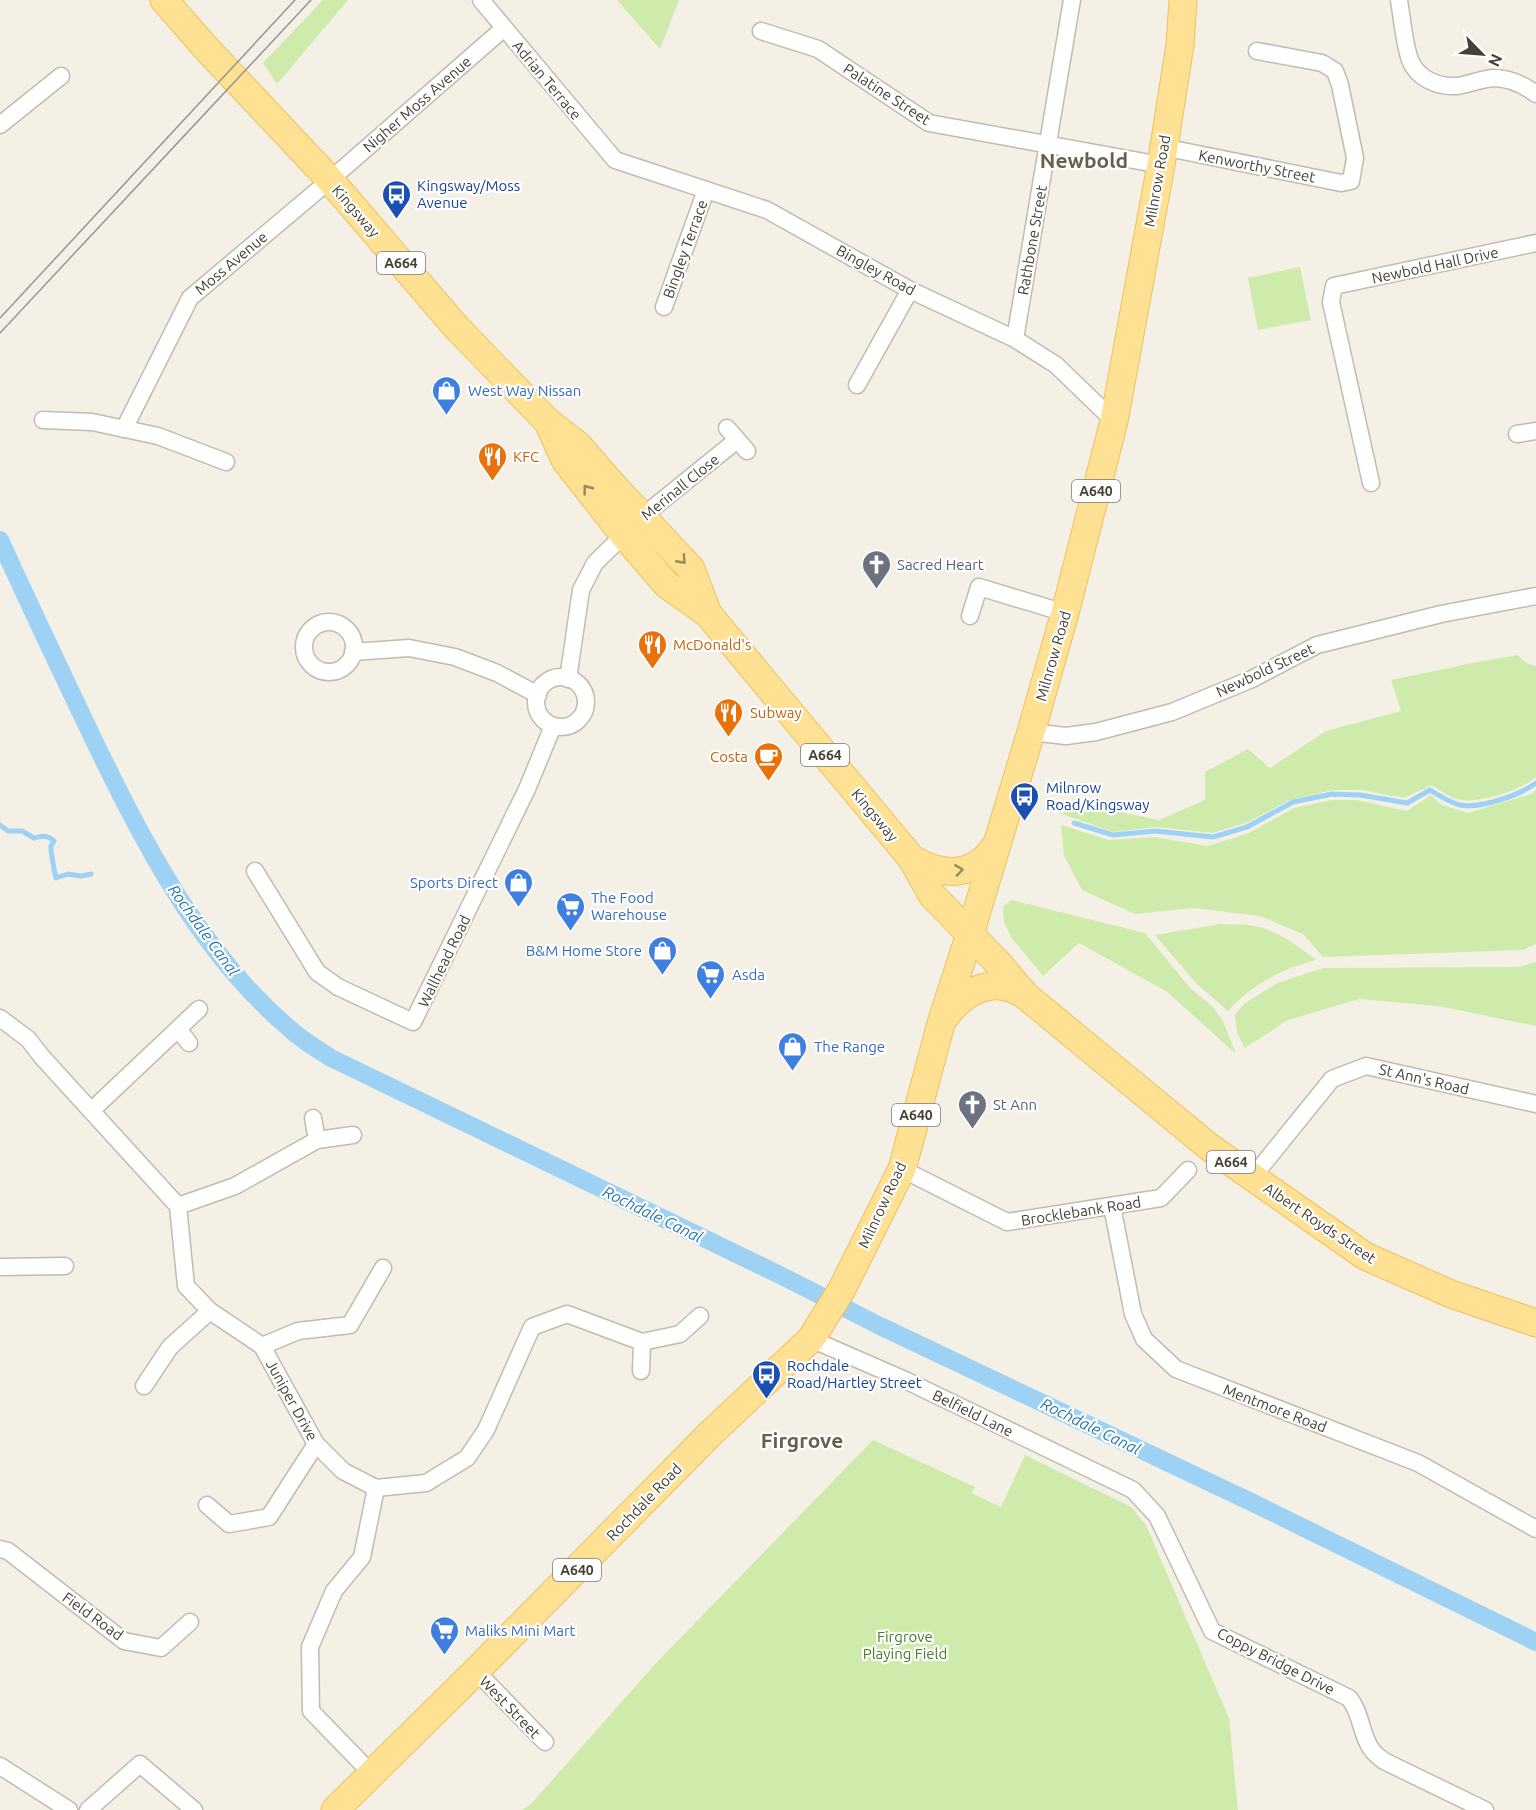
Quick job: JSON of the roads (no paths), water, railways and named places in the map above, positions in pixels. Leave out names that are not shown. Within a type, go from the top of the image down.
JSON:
[{"type":"main road","name":"Kingsway","points":[[164,0],[330,180],[456,327],[548,422],[578,445],[691,569],[708,614]]},
{"type":"main road","name":"Milnrow Road","points":[[842,1289],[902,1169],[942,1020],[998,842],[1065,613],[1114,421],[1162,156],[1180,45],[1183,0]]},
{"type":"main road","name":"Kingsway","points":[[548,422],[565,460],[623,534],[667,585],[708,614],[912,859],[932,895],[970,934]]},
{"type":"main road","name":"A664","points":[[912,859],[941,871],[962,871],[984,861],[998,842]]},
{"type":"main road","name":"Albert Royds Street","points":[[970,934],[1002,966],[1026,996],[1205,1143],[1365,1256],[1451,1294],[1536,1323]]},
{"type":"main road","name":"A664","points":[[942,1020],[963,997],[983,987],[1005,987],[1020,991],[1026,996]]},
{"type":"main road","name":"Rochdale Road","points":[[335,1810],[710,1434],[815,1334],[842,1289]]},
{"type":"street","name":"Adrian Terrace","points":[[481,0],[615,160]]},
{"type":"street","name":"Rathbone Street","points":[[1015,339],[1072,0]]},
{"type":"street","points":[[1399,0],[1410,59],[1415,70],[1424,78],[1438,84],[1456,86],[1493,78],[1516,83],[1536,94]]},
{"type":"street","name":"Nigher Moss Avenue","points":[[330,180],[503,29]]},
{"type":"street","name":"Palatine Street","points":[[762,31],[818,49],[929,123],[1049,144],[1162,156]]},
{"type":"street","name":"Kenworthy Street","points":[[1162,156],[1335,181],[1351,181],[1355,158],[1335,71],[1322,63],[1257,51]]},
{"type":"street","points":[[0,125],[61,76]]},
{"type":"street","name":"Bingley Road","points":[[615,160],[767,210],[910,290],[1015,339],[1056,365],[1114,421]]},
{"type":"street","name":"Moss Avenue","points":[[124,429],[190,298],[330,180]]},
{"type":"street","name":"Bingley Terrace","points":[[664,308],[706,190]]},
{"type":"street","name":"Newbold Hall Drive","points":[[1371,483],[1331,302],[1334,286],[1536,243]]},
{"type":"street","points":[[857,385],[910,290]]},
{"type":"street","points":[[43,420],[92,422],[158,436],[226,462]]},
{"type":"street","points":[[1517,434],[1536,431]]},
{"type":"street","name":"Merinall Close","points":[[623,534],[737,440]]},
{"type":"street","points":[[568,679],[581,590],[596,563],[623,534]]},
{"type":"street","points":[[970,615],[979,587],[1065,613]]},
{"type":"street","name":"Newbold Street","points":[[1031,732],[1066,736],[1107,729],[1172,712],[1252,679],[1317,645],[1440,614],[1536,596]]},
{"type":"street","points":[[353,652],[409,648],[455,657],[497,673],[538,695]]},
{"type":"street","points":[[555,678],[568,679],[577,683],[582,689],[586,704],[581,718],[568,726],[553,726],[537,710],[538,695],[541,687],[547,682],[555,678]]},
{"type":"street","name":"Wallhead Road","points":[[255,871],[317,972],[338,987],[413,1022],[527,789],[553,726]]},
{"type":"street","points":[[92,1110],[199,1009]]},
{"type":"street","points":[[3,1026],[28,1040],[178,1206],[235,1186],[317,1140],[353,1135]]},
{"type":"street","points":[[178,1029],[189,1043]]},
{"type":"street","name":"St Ann's Road","points":[[1252,1178],[1332,1079],[1366,1066],[1536,1104]]},
{"type":"street","points":[[313,1118],[317,1140]]},
{"type":"street","name":"Brocklebank Road","points":[[902,1169],[1007,1222],[1161,1198],[1188,1170]]},
{"type":"street","name":"Juniper Drive","points":[[178,1206],[186,1286],[210,1311],[262,1346],[316,1444],[343,1471],[376,1488]]},
{"type":"street","name":"Mentmore Road","points":[[1112,1206],[1133,1314],[1144,1339],[1176,1370],[1418,1463],[1536,1529]]},
{"type":"street","points":[[0,1267],[65,1266]]},
{"type":"street","points":[[262,1346],[298,1331],[350,1325],[383,1268]]},
{"type":"street","points":[[144,1386],[170,1347],[210,1311]]},
{"type":"street","points":[[371,1773],[311,1712],[310,1647],[334,1591],[362,1557],[376,1488],[426,1483],[467,1458],[486,1430],[532,1327],[567,1314],[642,1342],[680,1334],[700,1316]]},
{"type":"street","name":"Belfield Lane","points":[[815,1334],[1133,1490]]},
{"type":"street","points":[[641,1371],[642,1342]]},
{"type":"street","points":[[207,1505],[229,1524],[269,1518],[316,1444]]},
{"type":"street","name":"Coppy Bridge Drive","points":[[1133,1490],[1157,1516],[1212,1631],[1349,1698],[1357,1707],[1369,1746],[1374,1753],[1384,1761],[1485,1810]]},
{"type":"street","name":"Field Road","points":[[0,1549],[8,1551],[124,1641],[161,1648],[190,1622]]},
{"type":"street","name":"West Street","points":[[476,1671],[545,1742]]},
{"type":"street","points":[[88,1810],[140,1764],[194,1810]]},
{"type":"street","points":[[0,1766],[69,1810]]},
{"type":"waterway","name":"Rochdale Canal","points":[[0,540],[109,771],[174,890],[199,928],[227,964],[257,998],[305,1041],[331,1058],[1536,1642]]},
{"type":"waterway","points":[[1074,823],[1113,835],[1155,831],[1213,837],[1247,827],[1293,802],[1332,794],[1360,795],[1407,803],[1430,790],[1452,802],[1468,806],[1500,800],[1536,783]]},
{"type":"waterway","points":[[0,825],[8,831],[22,831],[34,838],[45,836],[52,839],[54,841],[51,852],[56,878],[68,874],[81,876],[91,874]]},
{"type":"tram line","points":[[0,318],[295,0]]},
{"type":"tram line","points":[[0,333],[311,0]]},
{"type":"place","name":"Kingsway/Moss Avenue","points":[[396,220]]},
{"type":"place","name":"West Way Nissan","points":[[447,416]]},
{"type":"place","name":"KFC","points":[[492,482]]},
{"type":"place","name":"Sacred Heart","points":[[876,590]]},
{"type":"place","name":"McDonald's","points":[[652,670]]},
{"type":"place","name":"Subway","points":[[729,738]]},
{"type":"place","name":"Costa","points":[[769,782]]},
{"type":"place","name":"Milnrow Road/Kingsway","points":[[1025,822]]},
{"type":"place","name":"Sports Direct","points":[[519,908]]},
{"type":"place","name":"The Food Warehouse","points":[[570,932]]},
{"type":"place","name":"B&M Home Store","points":[[663,976]]},
{"type":"place","name":"Asda","points":[[711,1000]]},
{"type":"place","name":"The Range","points":[[793,1072]]},
{"type":"place","name":"St Ann","points":[[972,1130]]},
{"type":"place","name":"Rochdale Road/Hartley Street","points":[[766,1400]]},
{"type":"place","name":"Maliks Mini Mart","points":[[444,1656]]},
{"type":"district","name":"Newbold","points":[[1084,160]]},
{"type":"district","name":"Firgrove","points":[[802,1440]]},
{"type":"park label","name":"Firgrove Playing Field","points":[[905,1644]]}]
